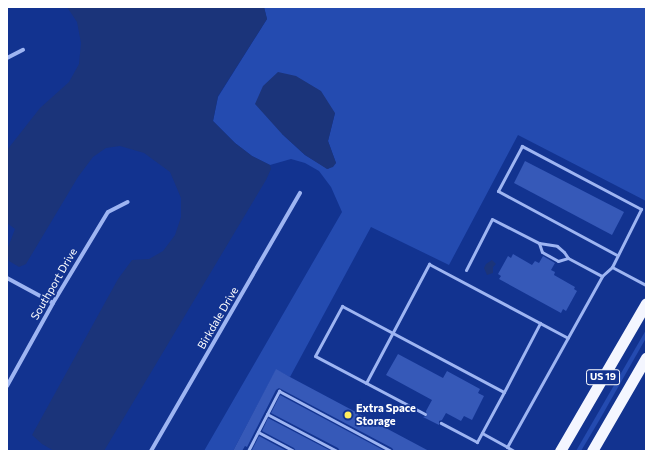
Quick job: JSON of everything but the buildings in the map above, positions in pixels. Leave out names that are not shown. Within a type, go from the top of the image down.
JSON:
[{"type":"highway","name":"US 19","points":[[560,451],[646,303]]},
{"type":"highway","name":"US 19","points":[[592,451],[646,358]]},
{"type":"street","points":[[7,58],[23,50]]},
{"type":"street","name":"Birkdale Drive","points":[[151,451],[300,193]]},
{"type":"street","name":"Southport Drive","points":[[7,386],[53,303],[108,212],[128,202]]},
{"type":"street","points":[[7,278],[53,303]]},
{"type":"lane","points":[[507,447],[602,276],[612,267],[641,209],[522,146],[498,191],[617,255]]},
{"type":"lane","points":[[466,270],[492,219],[538,243],[557,246],[568,258],[602,276]]},
{"type":"lane","points":[[538,243],[542,252],[558,261],[568,258]]},
{"type":"lane","points":[[366,383],[429,264],[568,338]]},
{"type":"lane","points":[[612,267],[646,285]]},
{"type":"lane","points":[[425,414],[315,356],[342,306],[504,392]]},
{"type":"lane","points":[[441,423],[477,442],[540,323]]},
{"type":"lane","points":[[248,451],[279,391],[391,451]]},
{"type":"lane","points":[[267,414],[337,451]]},
{"type":"lane","points":[[258,432],[293,451]]},
{"type":"lane","points":[[482,433],[514,451]]},
{"type":"shaded area","points":[[67,7],[264,7],[267,19],[218,96],[213,121],[235,143],[252,156],[270,165],[271,169],[266,180],[104,451],[54,451],[42,444],[32,435],[118,279],[132,260],[149,259],[163,251],[175,235],[181,217],[181,198],[170,172],[144,153],[120,146],[106,148],[93,157],[78,177],[26,264],[19,267],[9,261],[7,250],[15,229],[7,223],[7,150],[40,108],[69,82],[79,64],[81,43],[77,22]]},
{"type":"shaded area","points":[[264,7],[646,7],[646,201],[518,135],[449,265],[371,227],[290,377],[276,370],[233,451],[204,451],[342,212],[331,187],[319,171],[305,163],[291,159],[270,165],[252,156],[235,143],[213,121],[218,97],[267,19]],"holes":[[[335,113],[328,141],[336,163],[328,169],[305,155],[282,134]]]},
{"type":"shaded area","points":[[278,72],[296,76],[321,91],[335,113],[328,141],[336,163],[333,167],[327,169],[305,155],[282,134],[255,104],[263,86]]},
{"type":"shaded area","points":[[492,260],[496,264],[493,267],[493,273],[487,275],[484,268],[486,264]]},
{"type":"shaded area","points":[[646,330],[646,338],[600,419],[581,451],[576,451]]},
{"type":"place","name":"Extra Space Storage","points":[[348,415]]}]
